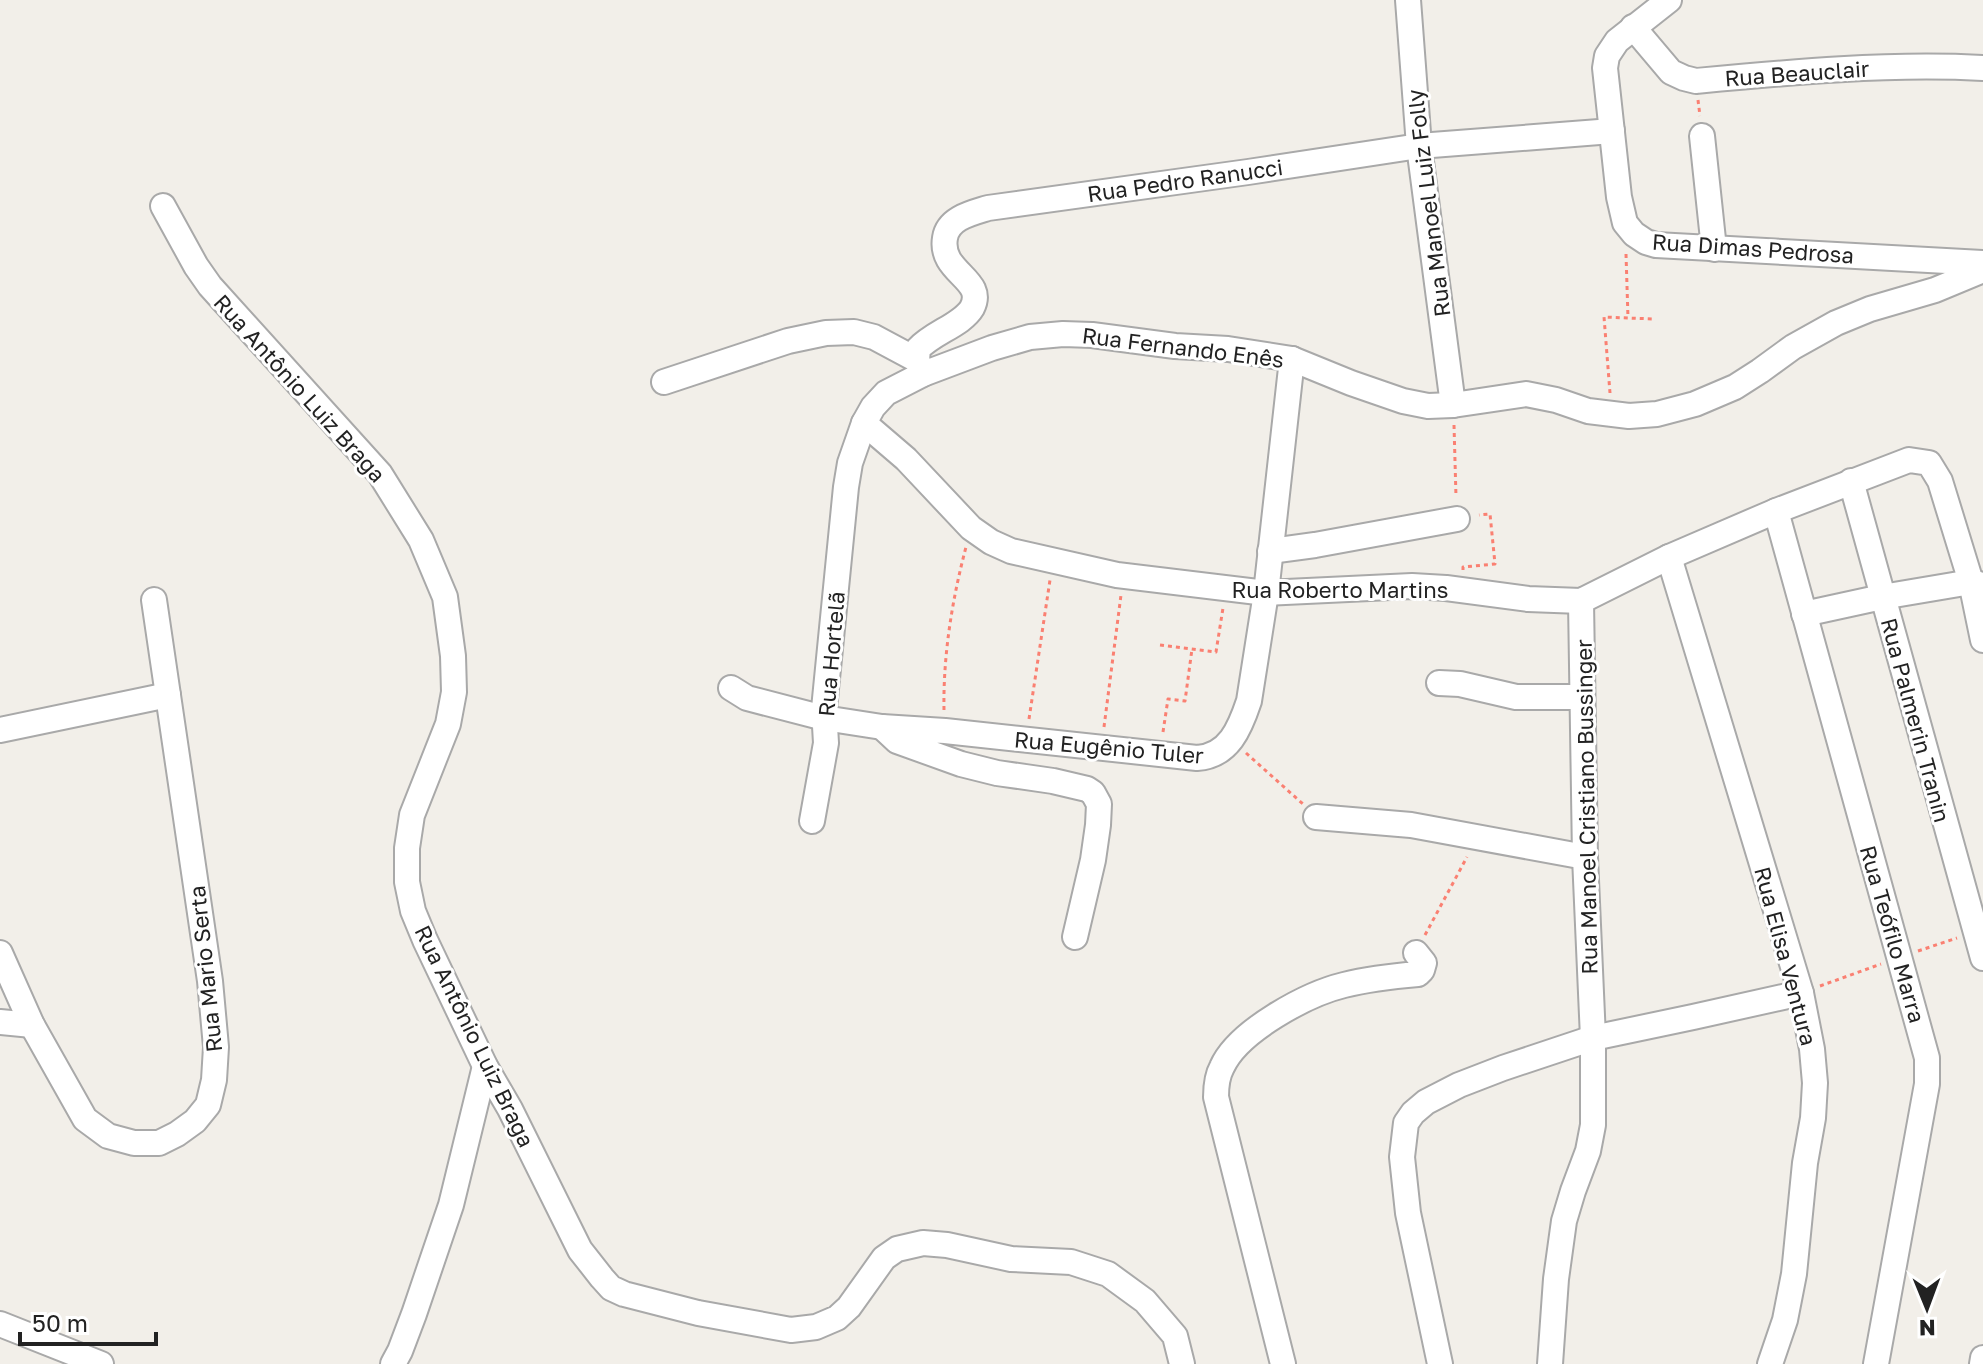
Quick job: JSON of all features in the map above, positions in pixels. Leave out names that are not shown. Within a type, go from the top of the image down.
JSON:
[{"type":"street","name":"Rua Manoel Luiz Folly","points":[[1408,0],[1419,146],[1453,405]]},
{"type":"street","points":[[1633,27],[1669,0]]},
{"type":"street","name":"Rua Dimas Pedrosa","points":[[1633,27],[1611,48],[1605,68],[1619,197],[1625,223],[1634,234],[1656,245],[1983,263]]},
{"type":"street","name":"Rua Beauclair","points":[[1633,27],[1671,72],[1696,81],[1872,67],[1983,68]]},
{"type":"street","name":"Rua Pedro Ranucci","points":[[920,367],[918,349],[921,345],[963,317],[972,307],[974,296],[971,284],[950,264],[943,247],[946,232],[966,215],[988,208],[1419,146],[1612,131]]},
{"type":"street","points":[[1702,136],[1714,249]]},
{"type":"street","name":"Rua Antônio Luiz Braga","points":[[163,206],[210,286],[380,474],[421,540],[445,597],[454,692],[448,724],[412,815],[407,848],[407,882],[413,911],[485,1066],[517,1122],[580,1250],[602,1278],[611,1288],[624,1294],[698,1313],[791,1330],[816,1327],[837,1318],[849,1307],[884,1258],[897,1249],[923,1243],[1011,1259],[1071,1262],[1108,1274],[1145,1301],[1175,1336],[1182,1364]]},
{"type":"street","name":"Rua Fernando Enês","points":[[846,487],[850,463],[864,423],[886,393],[920,367],[1030,337],[1092,335],[1292,359],[1403,401],[1428,406],[1526,394],[1588,411],[1629,416],[1657,414],[1695,404],[1735,387],[1793,347],[1836,323],[1870,309],[1935,290],[1983,270]]},
{"type":"street","points":[[664,382],[788,341],[826,333],[854,332],[874,337],[920,367]]},
{"type":"street","name":"Rua Eugênio Tuler","points":[[731,688],[747,698],[824,718],[882,727],[1160,755],[1213,756],[1232,739],[1249,701],[1266,593],[1292,359]]},
{"type":"street","name":"Rua Roberto Martins","points":[[864,423],[906,459],[971,528],[1011,551],[1124,576],[1266,593],[1412,586],[1528,599],[1581,601]]},
{"type":"street","points":[[1581,601],[1669,557],[1776,511],[1909,460],[1929,463],[1940,481],[1977,584],[1983,640]]},
{"type":"street","name":"Rua Palmerin Tranin","points":[[1851,481],[1983,958]]},
{"type":"street","name":"Rua Hortelã","points":[[812,821],[826,743],[824,718],[846,487]]},
{"type":"street","name":"Rua Teófilo Marra","points":[[1776,511],[1927,1058],[1927,1084],[1876,1364]]},
{"type":"street","points":[[1270,551],[1457,519]]},
{"type":"street","name":"Rua Elisa Ventura","points":[[1669,557],[1801,993],[1812,1049],[1815,1083],[1813,1118],[1805,1163],[1794,1274],[1785,1320],[1770,1364]]},
{"type":"street","points":[[1804,614],[1882,597],[1977,584]]},
{"type":"street","name":"Rua Mario Serta","points":[[0,953],[32,1025],[85,1119],[108,1136],[134,1143],[159,1143],[195,1121],[208,1105],[214,1080],[216,1047],[210,981],[154,600]]},
{"type":"street","name":"Rua Manoel Cristiano Bussinger","points":[[1550,1364],[1564,1221],[1588,1151],[1593,1125],[1581,601]]},
{"type":"street","points":[[1439,683],[1460,684],[1516,697],[1582,697]]},
{"type":"street","points":[[0,730],[168,695]]},
{"type":"street","name":"Rua Eugênio Tuler","points":[[882,727],[897,741],[928,753],[997,773],[1053,781],[1093,793],[1099,804],[1098,825],[1075,937]]},
{"type":"street","points":[[1316,817],[1411,825],[1585,857]]},
{"type":"street","points":[[1283,1364],[1216,1097],[1221,1067],[1229,1054],[1269,1019],[1321,992],[1344,985],[1418,974],[1424,963],[1416,953]]},
{"type":"street","points":[[1440,1364],[1408,1213],[1402,1157],[1406,1123],[1413,1113],[1426,1102],[1459,1085],[1593,1038],[1801,993]]},
{"type":"street","points":[[0,1022],[32,1025]]},
{"type":"street","points":[[393,1364],[405,1339],[451,1205],[485,1066]]},
{"type":"street","points":[[0,1324],[101,1364]]},
{"type":"street","points":[[1982,1364],[1983,1358]]},
{"type":"path","points":[[1696,81],[1702,136]]},
{"type":"path","points":[[1625,223],[1628,318]]},
{"type":"path","points":[[1611,413],[1604,317],[1653,319]]},
{"type":"path","points":[[945,731],[943,677],[958,575],[971,528]]},
{"type":"path","points":[[1026,741],[1052,560]]},
{"type":"path","points":[[1101,749],[1124,576]]},
{"type":"path","points":[[1160,645],[1216,652],[1226,589]]},
{"type":"path","points":[[1160,755],[1168,699],[1185,701],[1192,649]]},
{"type":"path","points":[[1232,739],[1316,817]]},
{"type":"path","points":[[1416,953],[1478,837]]}]
